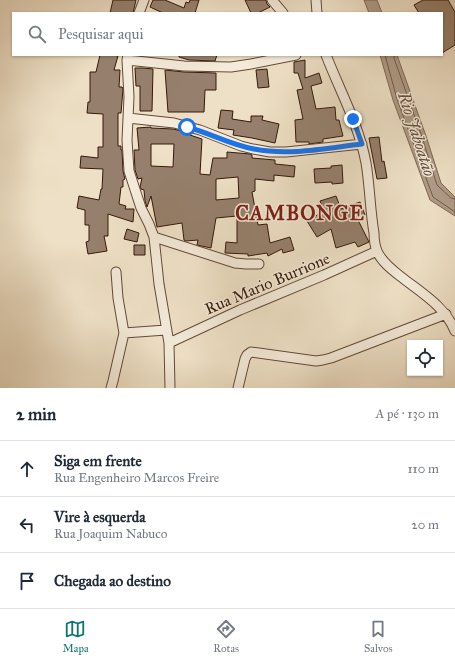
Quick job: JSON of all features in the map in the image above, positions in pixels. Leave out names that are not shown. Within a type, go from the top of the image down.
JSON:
[{"type":"street","points":[[139,12],[144,0]]},
{"type":"street","points":[[272,0],[282,12]]},
{"type":"street","points":[[316,0],[317,12]]},
{"type":"street","points":[[170,388],[169,343],[159,284],[154,237],[140,208],[129,171],[127,140],[129,97],[127,58],[184,66],[231,67],[291,56]]},
{"type":"street","points":[[326,56],[362,144],[366,165],[372,225],[377,251],[384,262],[446,314],[452,322],[455,331]]},
{"type":"street","points":[[128,118],[174,123],[200,130],[241,146],[270,152],[286,152],[362,144]]},
{"type":"street","points":[[154,237],[235,263],[259,264]]},
{"type":"street","name":"Rua Mario Burrione","points":[[169,343],[240,310],[377,251]]},
{"type":"street","points":[[111,388],[124,333],[118,298],[116,272]]},
{"type":"street","points":[[238,388],[245,359],[251,352],[309,360],[323,360],[446,314]]},
{"type":"street","points":[[124,333],[166,330]]},
{"type":"water","points":[[364,0],[377,0],[382,12],[369,12]]},
{"type":"water","name":"Rio Jaboatão","points":[[380,56],[397,56],[441,183],[455,197],[455,216],[430,200],[393,100]]},
{"type":"building","points":[[113,0],[136,0],[133,12],[110,12]]},
{"type":"building","points":[[153,0],[165,0],[184,8],[186,2],[189,3],[190,0],[199,0],[195,12],[161,12],[150,7]]},
{"type":"building","points":[[245,0],[266,0],[270,7],[260,12],[251,12]]},
{"type":"building","points":[[423,0],[448,0],[455,12],[455,45],[443,52],[443,12],[418,12],[414,5]]},
{"type":"building","points":[[100,56],[118,56],[114,70],[120,70],[119,87],[122,87],[123,89],[121,113],[118,113],[118,146],[121,146],[122,150],[125,179],[123,180],[123,187],[121,187],[119,204],[126,206],[125,209],[134,209],[133,222],[108,214],[108,236],[104,236],[107,251],[88,254],[86,242],[89,241],[89,225],[85,225],[85,210],[77,208],[79,196],[99,200],[102,189],[103,169],[80,168],[81,156],[98,158],[98,147],[103,147],[103,114],[87,113],[88,102],[90,102],[90,72],[96,72]]},
{"type":"building","points":[[217,56],[215,61],[189,60],[179,57]]},
{"type":"building","points":[[305,60],[305,78],[319,73],[322,83],[311,86],[316,109],[335,107],[336,120],[339,120],[343,136],[323,139],[323,142],[309,144],[309,142],[296,142],[295,120],[303,119],[297,90],[303,89],[298,73],[294,73],[294,62]]},
{"type":"building","points":[[135,68],[153,69],[152,111],[140,111],[140,86],[136,86]]},
{"type":"building","points":[[267,69],[269,87],[258,88],[256,70]]},
{"type":"building","points":[[165,70],[216,73],[216,90],[205,90],[204,112],[168,112]]},
{"type":"building","points":[[221,110],[233,111],[232,119],[251,122],[251,116],[263,116],[262,120],[279,124],[275,143],[233,135],[234,130],[218,128]]},
{"type":"building","points":[[151,127],[173,129],[190,133],[190,135],[202,139],[200,174],[210,175],[213,158],[227,158],[227,152],[250,154],[252,155],[252,158],[275,160],[275,164],[295,166],[294,177],[274,175],[274,181],[255,179],[255,191],[252,192],[258,225],[267,224],[270,243],[290,237],[294,250],[283,253],[282,249],[268,256],[267,253],[248,256],[248,254],[225,253],[226,242],[237,243],[237,216],[216,218],[211,248],[197,245],[198,240],[184,240],[182,223],[157,227],[151,196],[147,207],[144,190],[140,187],[142,178],[138,179],[135,170],[134,150],[139,150],[137,128]],"holes":[[[151,144],[174,144],[173,167],[151,166]],[[238,177],[239,198],[216,200],[216,179]]]},
{"type":"building","points":[[379,137],[382,162],[384,161],[387,178],[377,179],[369,138]]},
{"type":"building","points":[[342,165],[343,183],[315,183],[314,169],[331,168],[331,166]]},
{"type":"building","points":[[336,196],[341,209],[360,202],[365,215],[357,218],[369,242],[358,247],[355,242],[336,248],[331,229],[317,237],[307,221],[324,211],[320,201]]},
{"type":"building","points":[[127,229],[139,233],[137,242],[124,239]]},
{"type":"building","points":[[134,245],[145,245],[145,255],[134,255]]},
{"type":"district","name":"CAMBONGE","points":[[300,213]]},
{"type":"route","points":[[187,127],[200,130],[241,146],[270,152],[286,152],[362,144],[353,119]]}]
